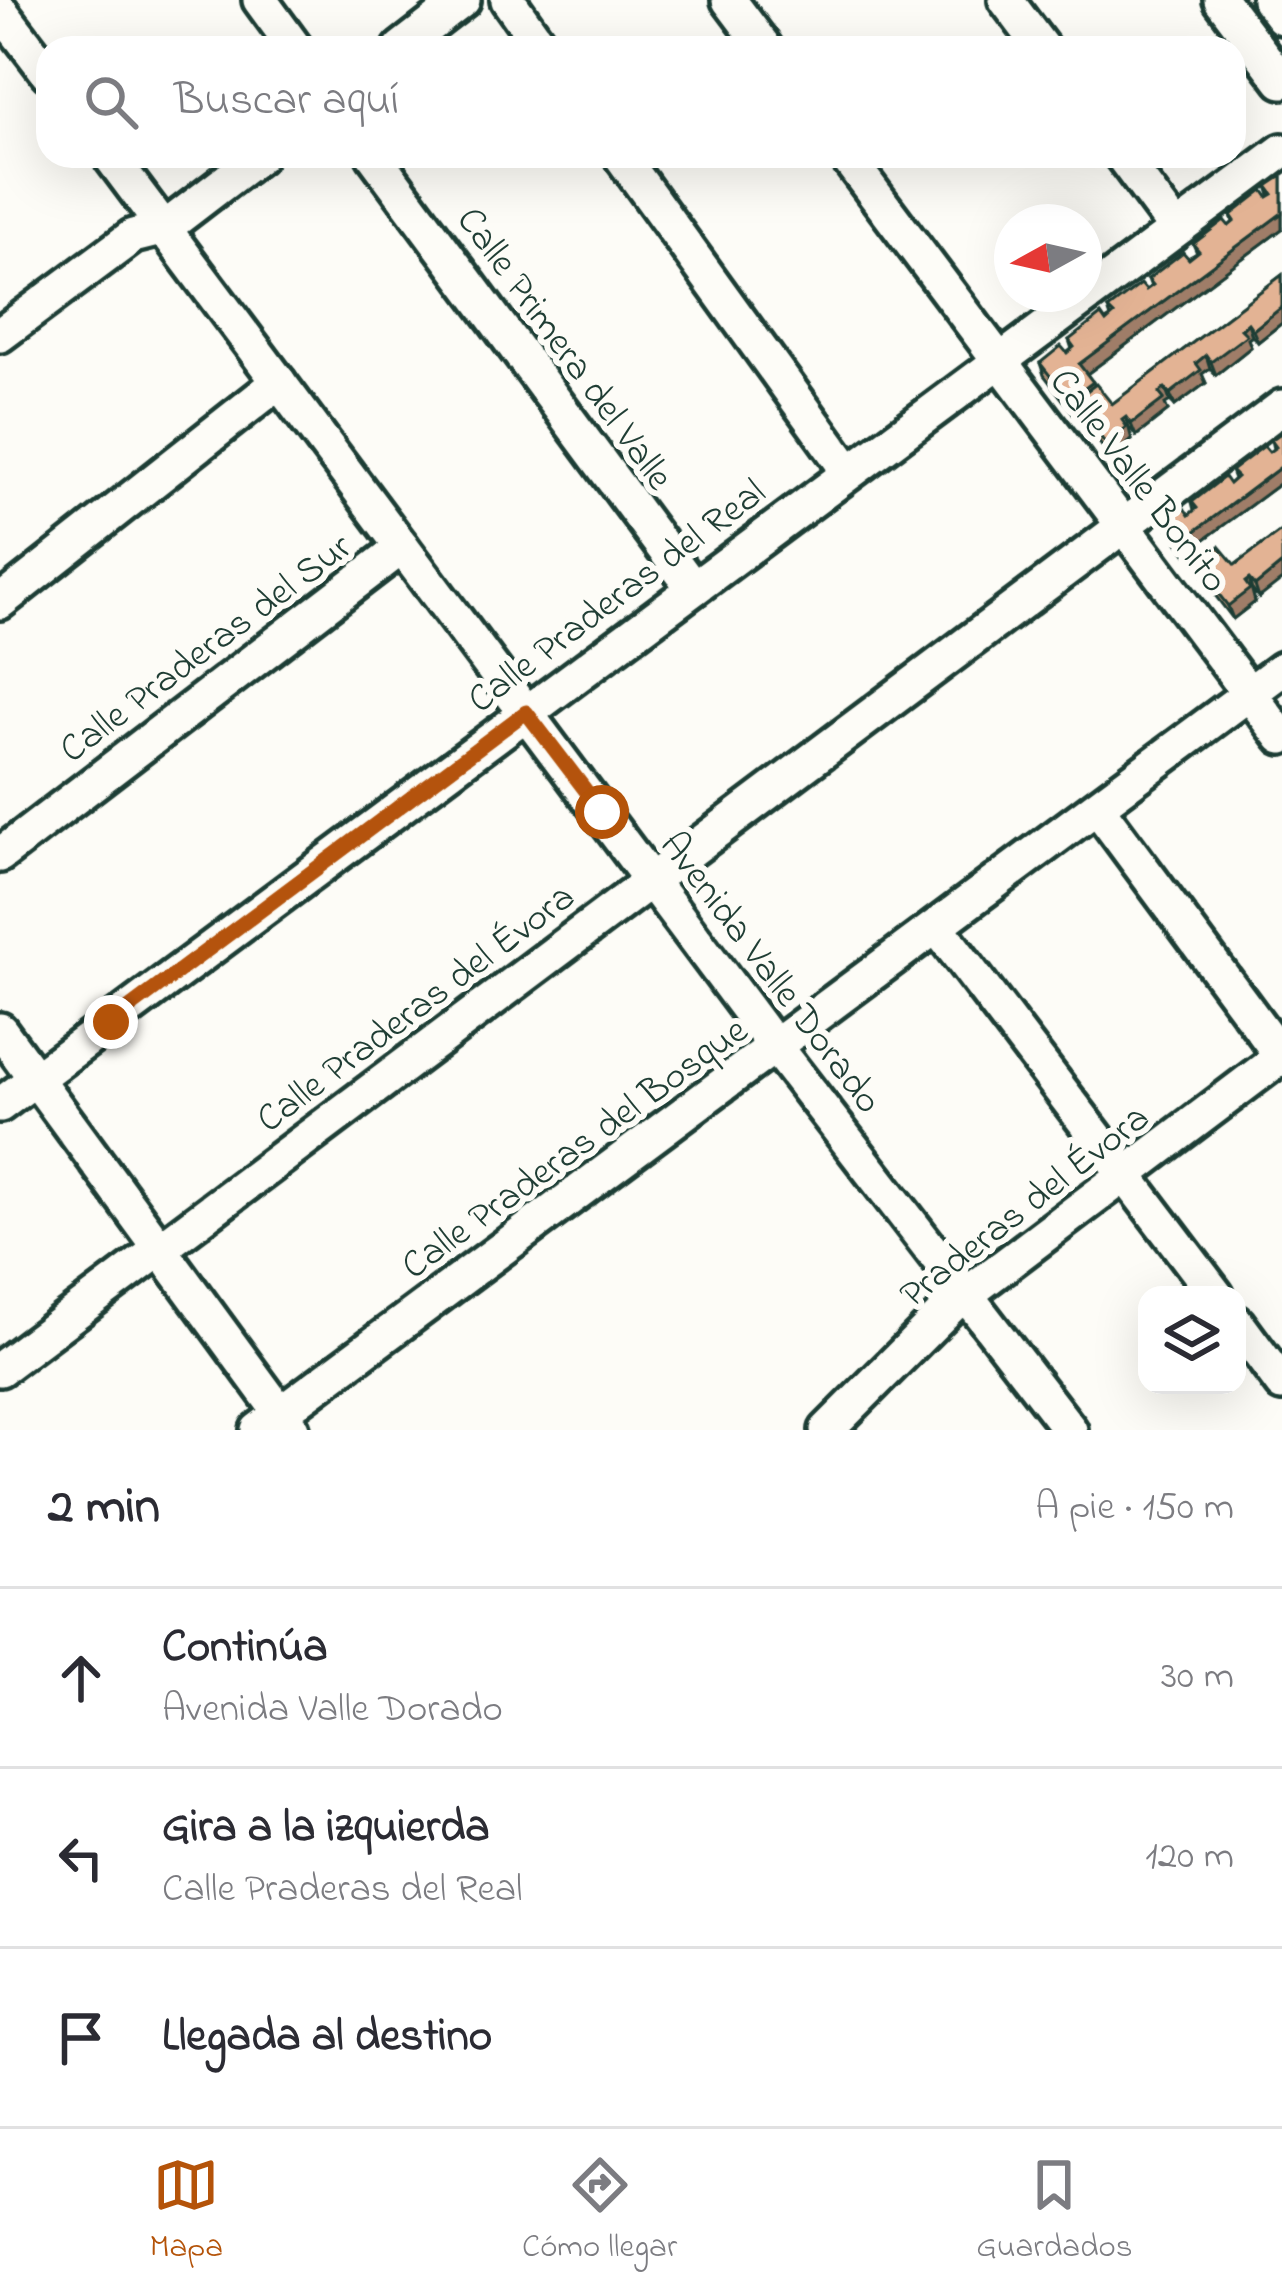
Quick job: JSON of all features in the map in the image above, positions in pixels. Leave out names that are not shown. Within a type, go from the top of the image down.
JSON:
[{"type":"street","points":[[260,0],[286,36]]},
{"type":"street","points":[[416,36],[464,0]]},
{"type":"street","points":[[508,0],[534,36]]},
{"type":"street","points":[[729,0],[756,36]]},
{"type":"street","points":[[1006,0],[1033,36]]},
{"type":"street","points":[[1221,0],[1282,81]]},
{"type":"street","points":[[1269,0],[1282,17]]},
{"type":"street","points":[[0,10],[36,58]]},
{"type":"street","name":"Calle Praderas del Real","points":[[0,1106],[1282,152]]},
{"type":"street","name":"Avenida Valle Dorado","points":[[119,168],[776,1048],[1070,1430]]},
{"type":"street","points":[[0,334],[133,236],[165,229],[244,168]]},
{"type":"street","name":"Calle Primera del Valle","points":[[383,168],[692,588]]},
{"type":"street","points":[[629,168],[849,472]]},
{"type":"street","name":"Calle Valle Bonito","points":[[855,168],[1282,737]]},
{"type":"street","points":[[1131,168],[1176,229]]},
{"type":"street","points":[[0,602],[279,382]]},
{"type":"street","name":"Calle Praderas del Évora","points":[[0,1369],[1282,407]]},
{"type":"street","name":"Calle Praderas del Sur","points":[[0,855],[402,547]]},
{"type":"street","name":"Calle Praderas del Bosque","points":[[277,1424],[1282,669]]},
{"type":"street","points":[[1097,807],[1282,1057]]},
{"type":"street","points":[[937,927],[1209,1286]]},
{"type":"street","points":[[0,1030],[160,1248],[277,1424]]},
{"type":"street","name":"Praderas del Évora","points":[[827,1430],[966,1294],[1282,1057]]},
{"type":"street","points":[[1246,1335],[1282,1384]]},
{"type":"building","points":[[1282,176],[1282,213],[1079,364],[1093,382],[1069,400],[1040,363],[1061,346],[1067,353],[1074,347],[1069,340],[1101,315],[1106,322],[1114,315],[1108,309],[1141,284],[1146,290],[1153,285],[1148,279],[1183,252],[1189,259],[1199,251],[1193,244],[1224,220],[1229,226],[1235,221],[1231,215],[1263,190],[1268,197],[1273,194],[1267,186]]},
{"type":"building","points":[[1282,275],[1282,307],[1253,330],[1248,323],[1241,329],[1247,335],[1211,362],[1206,355],[1196,363],[1201,370],[1170,394],[1165,388],[1159,393],[1164,399],[1131,424],[1126,417],[1122,420],[1127,427],[1106,444],[1081,412],[1089,406],[1080,396],[1096,384],[1112,404]]},
{"type":"building","points":[[1282,432],[1282,466],[1182,541],[1166,521],[1184,508],[1189,515],[1197,508],[1192,502],[1224,477],[1229,484],[1237,477],[1231,471],[1264,446],[1269,452],[1276,447],[1271,440]]},
{"type":"building","points":[[1282,530],[1282,564],[1255,586],[1249,579],[1245,582],[1250,589],[1228,606],[1203,574],[1212,568],[1203,558],[1219,546],[1235,565]]},
{"type":"route","points":[[111,1022],[526,712],[602,812]]}]
